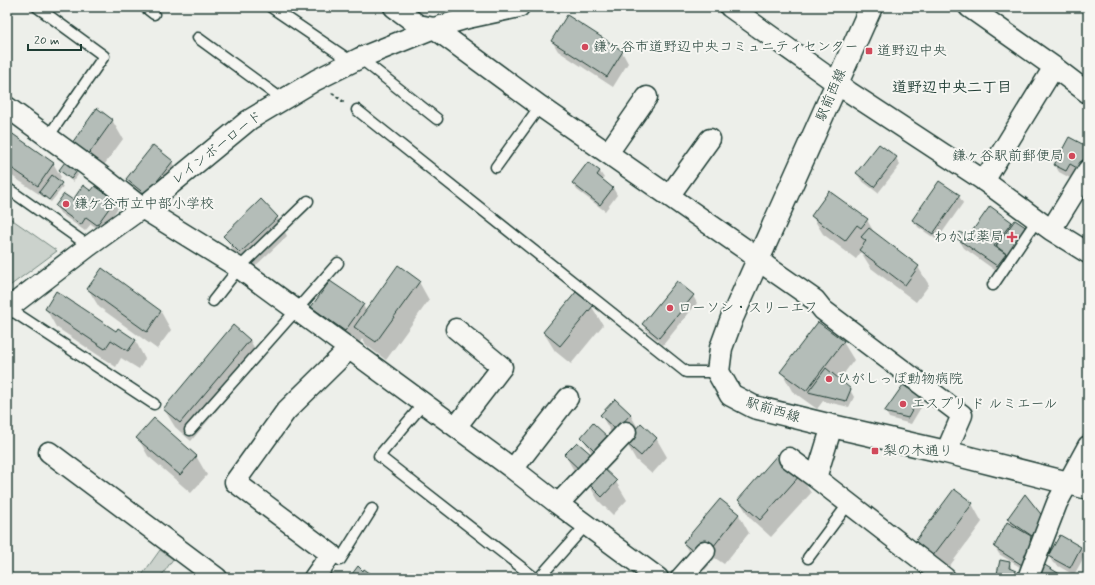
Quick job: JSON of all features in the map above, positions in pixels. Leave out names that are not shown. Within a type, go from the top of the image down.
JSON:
[{"type":"street","points":[[394,7],[418,25],[434,28],[540,106],[815,300],[823,310],[968,420],[946,452]]},
{"type":"street","name":"レインボーロード","points":[[7,309],[88,246],[142,208],[249,120],[316,80],[356,60],[434,28],[468,18],[519,7]]},
{"type":"street","points":[[730,7],[837,84],[984,181],[1044,225],[1088,253]]},
{"type":"street","name":"駅前西線","points":[[871,7],[732,318],[721,348],[718,372],[731,395],[754,407],[946,452],[1078,486]]},
{"type":"street","points":[[969,7],[1088,93]]},
{"type":"street","points":[[984,181],[1054,67]]},
{"type":"street","points":[[608,153],[647,97]]},
{"type":"street","points":[[7,107],[100,175],[142,208],[239,268],[513,469],[650,576]]},
{"type":"street","points":[[669,196],[710,139]]},
{"type":"street","points":[[1044,225],[1088,170]]},
{"type":"street","points":[[456,329],[502,367],[456,428]]},
{"type":"street","points":[[314,578],[331,554],[235,482],[286,411],[349,349]]},
{"type":"street","points":[[513,469],[568,398]]},
{"type":"street","points":[[816,478],[832,426]]},
{"type":"street","points":[[558,504],[626,432]]},
{"type":"street","points":[[1028,578],[1057,503],[1078,486],[1088,446]]},
{"type":"street","points":[[50,452],[217,578]]},
{"type":"street","points":[[789,458],[945,578]]},
{"type":"street","points":[[681,578],[705,551]]},
{"type":"lane","points":[[37,7],[104,56],[48,137]]},
{"type":"lane","points":[[145,7],[154,14]]},
{"type":"lane","points":[[271,7],[356,60],[437,119]]},
{"type":"lane","points":[[198,38],[283,100]]},
{"type":"lane","points":[[496,167],[540,106]]},
{"type":"lane","points":[[357,110],[686,372],[718,372]]},
{"type":"lane","points":[[7,188],[88,246]]},
{"type":"lane","points":[[213,301],[239,268],[308,201]]},
{"type":"lane","points":[[993,285],[1044,225]]},
{"type":"lane","points":[[190,430],[338,263]]},
{"type":"lane","points":[[7,309],[154,404]]},
{"type":"lane","points":[[424,403],[379,456],[535,578]]},
{"type":"lane","points":[[808,558],[848,503]]},
{"type":"lane","points":[[331,554],[340,560],[372,510]]},
{"type":"lane","points":[[539,578],[586,525]]},
{"type":"path","points":[[316,80],[354,110],[357,110]]},
{"type":"shaded area","points":[[7,216],[57,251],[7,288]]},
{"type":"shaded area","points":[[160,550],[173,559],[160,578],[140,578]]},
{"type":"building","points":[[567,15],[623,51],[607,77],[551,41]]},
{"type":"building","points":[[97,108],[113,120],[88,155],[72,143]]},
{"type":"building","points":[[7,130],[54,163],[38,186],[7,165]]},
{"type":"building","points":[[1069,137],[1088,147],[1088,153],[1079,169],[1070,164],[1066,171],[1054,165]]},
{"type":"building","points":[[879,144],[897,157],[874,187],[856,173]]},
{"type":"building","points":[[153,145],[173,161],[146,195],[126,179]]},
{"type":"building","points":[[65,162],[77,171],[71,179],[59,170]]},
{"type":"building","points":[[588,162],[600,171],[597,175],[613,188],[600,205],[572,183]]},
{"type":"building","points":[[52,175],[62,183],[49,200],[39,192]]},
{"type":"building","points":[[939,181],[960,195],[933,234],[912,220]]},
{"type":"building","points":[[83,185],[91,191],[95,186],[115,200],[97,225],[86,217],[81,225],[55,206],[64,194],[73,200]]},
{"type":"building","points":[[829,191],[868,219],[861,228],[857,225],[845,241],[811,216]]},
{"type":"building","points":[[261,199],[278,217],[240,253],[223,236]]},
{"type":"building","points":[[990,206],[1012,222],[994,246],[1006,254],[997,266],[956,238],[960,232],[968,237]]},
{"type":"building","points":[[1015,220],[1027,228],[1008,255],[996,246]]},
{"type":"building","points":[[869,228],[919,266],[905,285],[859,250],[866,241],[861,237]]},
{"type":"building","points":[[398,265],[420,281],[376,342],[354,327]]},
{"type":"building","points":[[102,268],[161,311],[147,332],[87,289]]},
{"type":"building","points":[[330,281],[364,304],[345,331],[311,307]]},
{"type":"building","points":[[677,281],[694,295],[659,338],[642,324]]},
{"type":"building","points":[[56,291],[116,331],[118,328],[136,340],[128,351],[111,340],[105,349],[45,309]]},
{"type":"building","points":[[576,292],[593,306],[560,346],[543,332]]},
{"type":"building","points":[[818,322],[844,341],[806,391],[780,372]]},
{"type":"building","points":[[233,325],[250,340],[180,423],[163,409]]},
{"type":"building","name":"ひがしっぽ動物病院","points":[[826,368],[851,389],[846,401],[808,392]]},
{"type":"building","name":"エスプリ ド ルミエール","points":[[903,385],[920,396],[908,418],[884,412]]},
{"type":"building","points":[[615,399],[631,414],[616,430],[600,415]]},
{"type":"building","points":[[154,418],[197,456],[180,475],[136,438]]},
{"type":"building","points":[[593,423],[609,438],[596,452],[581,437]]},
{"type":"building","points":[[641,423],[657,438],[641,456],[625,442]]},
{"type":"building","points":[[577,442],[593,456],[580,470],[564,455]]},
{"type":"building","points":[[778,454],[801,474],[760,520],[738,500]]},
{"type":"building","points":[[601,466],[617,481],[602,497],[586,481]]},
{"type":"building","points":[[954,489],[973,503],[932,557],[914,543]]},
{"type":"building","points":[[1025,494],[1044,518],[1032,536],[1007,519]]},
{"type":"building","points":[[720,499],[739,514],[713,547],[704,540],[694,552],[683,543]]},
{"type":"building","points":[[1007,522],[1031,536],[1029,550],[1022,565],[994,547]]},
{"type":"building","points":[[1060,535],[1081,547],[1070,568],[1048,556]]},
{"type":"building","points":[[1000,560],[1010,562],[1009,568],[1016,571],[1014,578],[996,578]]},
{"type":"building","points":[[1043,564],[1063,576],[1062,578],[1040,578]]},
{"type":"building","points":[[358,566],[363,571],[364,569],[377,578],[349,578]]},
{"type":"building","points":[[411,571],[421,578],[407,578]]},
{"type":"place","name":"鎌ヶ谷市道野辺中央コミュニティセンター","points":[[585,47]]},
{"type":"place","name":"道野辺中央","points":[[869,51]]},
{"type":"place","name":"鎌ヶ谷駅前郵便局","points":[[1072,156]]},
{"type":"place","name":"鎌ケ谷市立中部小学校","points":[[66,204]]},
{"type":"place","name":"わかば薬局","points":[[1012,237]]},
{"type":"place","name":"ローソン・スリーエフ","points":[[670,308]]},
{"type":"place","name":"ひがしっぽ動物病院","points":[[829,379]]},
{"type":"place","name":"エスプリ ド ルミエール","points":[[903,404]]},
{"type":"place","name":"梨の木通り","points":[[875,451]]},
{"type":"district","name":"道野辺中央二丁目","points":[[952,88]]}]
